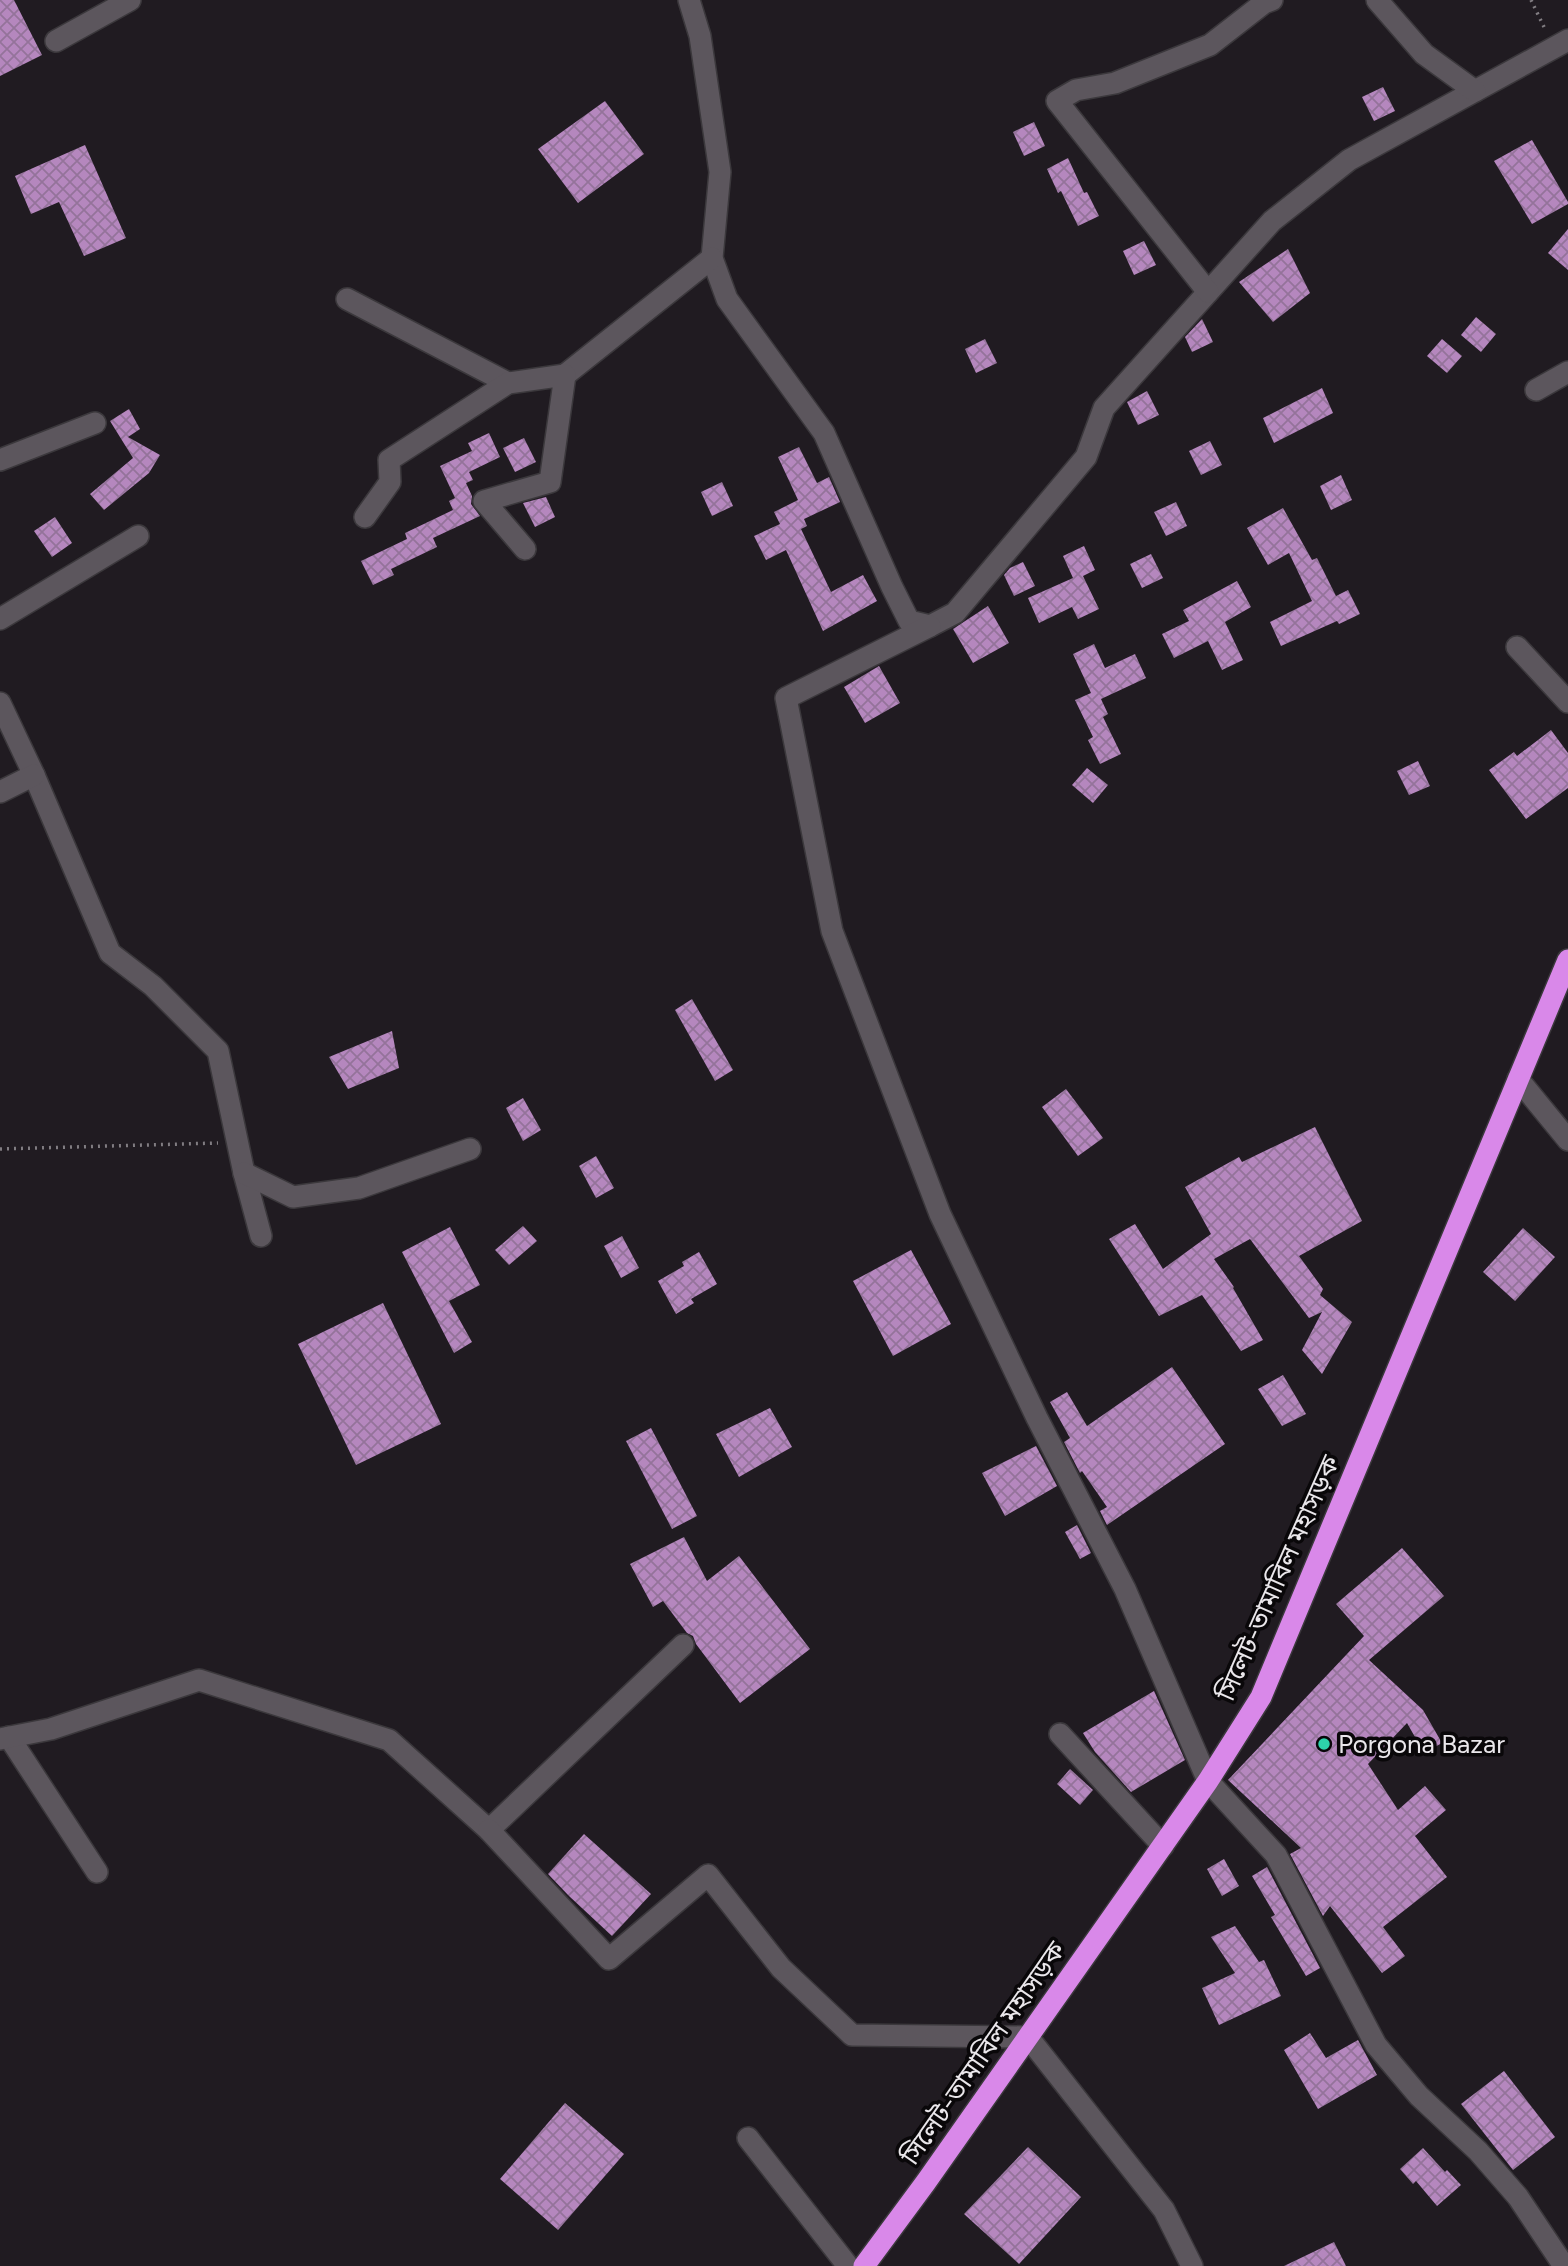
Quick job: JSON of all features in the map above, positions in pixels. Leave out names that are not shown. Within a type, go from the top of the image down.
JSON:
[{"type":"highway","name":"সিলেট-তামাবিল মহাসড়ক","points":[[864,2266],[1163,1846],[1261,1697],[1568,960]]},
{"type":"street","points":[[56,41],[130,0]]},
{"type":"street","points":[[689,0],[701,36],[720,172],[712,258],[727,299],[824,433],[909,621],[930,626]]},
{"type":"street","points":[[1208,292],[1057,101],[1076,90],[1115,83],[1210,45],[1264,3],[1272,0]]},
{"type":"street","points":[[1377,0],[1424,54],[1475,91]]},
{"type":"street","points":[[1561,43],[1349,160],[1272,221],[1104,408],[1086,457],[955,613],[786,698],[832,931],[940,1214],[1037,1418],[1125,1589],[1208,1781],[1276,1855],[1376,2045],[1419,2096],[1478,2151],[1518,2197],[1564,2266]]},
{"type":"street","points":[[365,517],[390,482],[389,460],[508,383],[565,375],[712,258]]},
{"type":"street","points":[[347,299],[508,383]]},
{"type":"street","points":[[1536,390],[1568,372]]},
{"type":"street","points":[[525,549],[484,501],[551,482],[565,375]]},
{"type":"street","points":[[0,460],[95,423]]},
{"type":"street","points":[[0,619],[138,536]]},
{"type":"street","points":[[1517,647],[1568,702]]},
{"type":"street","points":[[0,703],[34,775],[110,953],[153,986],[218,1051],[244,1173],[261,1236]]},
{"type":"street","points":[[0,792],[34,775]]},
{"type":"street","points":[[1518,1079],[1568,1140]]},
{"type":"street","points":[[244,1173],[293,1197],[359,1188],[470,1149]]},
{"type":"street","points":[[489,1830],[683,1645]]},
{"type":"street","points":[[97,1871],[5,1738],[51,1729],[199,1680],[389,1740],[489,1830],[609,1959],[708,1875],[782,1968],[852,2035],[1028,2037],[1164,2210],[1192,2266]]},
{"type":"street","points":[[1060,1734],[1163,1846]]},
{"type":"street","points":[[748,2138],[848,2266]]},
{"type":"path","points":[[1531,0],[1561,43]]},
{"type":"path","points":[[0,1149],[238,1143]]},
{"type":"building","points":[[0,0],[14,0],[42,55],[0,76]]},
{"type":"building","points":[[1383,87],[1395,111],[1374,121],[1362,97]]},
{"type":"building","points":[[605,101],[644,154],[578,203],[538,149]]},
{"type":"building","points":[[1034,122],[1045,146],[1024,156],[1013,132]]},
{"type":"building","points":[[1532,140],[1568,204],[1532,224],[1494,161]]},
{"type":"building","points":[[85,145],[126,238],[84,256],[59,202],[31,214],[15,176]]},
{"type":"building","points":[[1068,158],[1084,193],[1087,192],[1099,216],[1078,226],[1047,169]]},
{"type":"building","points":[[1568,229],[1568,270],[1548,253]]},
{"type":"building","points":[[1144,241],[1156,265],[1134,275],[1123,251]]},
{"type":"building","points":[[1288,249],[1310,293],[1273,322],[1239,282]]},
{"type":"building","points":[[1476,317],[1496,334],[1481,352],[1461,335]]},
{"type":"building","points":[[1202,319],[1213,342],[1192,352],[1185,337]]},
{"type":"building","points":[[985,339],[997,363],[976,373],[965,349]]},
{"type":"building","points":[[1442,339],[1462,356],[1447,373],[1427,356]]},
{"type":"building","points":[[1322,388],[1333,413],[1274,443],[1263,418]]},
{"type":"building","points":[[1147,391],[1159,415],[1138,425],[1127,402]]},
{"type":"building","points":[[129,409],[140,429],[128,437],[160,455],[149,473],[104,510],[90,494],[133,458],[110,421]]},
{"type":"building","points":[[489,433],[500,457],[469,472],[473,480],[466,483],[472,496],[471,504],[480,516],[433,538],[437,547],[391,569],[394,575],[373,585],[361,561],[407,539],[405,533],[453,510],[449,501],[455,498],[440,466],[472,451],[468,443]]},
{"type":"building","points":[[524,438],[536,462],[515,472],[503,448]]},
{"type":"building","points":[[1210,441],[1222,465],[1201,475],[1189,451]]},
{"type":"building","points":[[799,447],[817,483],[829,477],[840,502],[804,519],[807,526],[801,529],[831,592],[863,575],[877,601],[823,631],[786,550],[766,560],[754,536],[780,524],[774,512],[798,500],[778,457]]},
{"type":"building","points":[[1341,475],[1352,500],[1331,510],[1320,486]]},
{"type":"building","points":[[722,482],[733,506],[712,516],[701,492]]},
{"type":"building","points":[[546,497],[555,517],[535,527],[523,503]]},
{"type":"building","points":[[1176,502],[1187,526],[1166,536],[1154,512]]},
{"type":"building","points":[[1283,508],[1312,560],[1317,558],[1336,596],[1348,590],[1360,614],[1339,624],[1337,621],[1281,646],[1270,622],[1312,601],[1289,553],[1268,565],[1247,528]]},
{"type":"building","points":[[55,517],[72,543],[52,557],[34,531]]},
{"type":"building","points":[[1084,546],[1095,570],[1083,576],[1099,609],[1078,619],[1072,607],[1039,623],[1028,598],[1073,578],[1063,556]]},
{"type":"building","points":[[1151,554],[1163,578],[1142,588],[1130,564]]},
{"type":"building","points":[[1023,562],[1035,586],[1014,596],[1004,575],[1010,568]]},
{"type":"building","points":[[1237,581],[1251,607],[1225,622],[1243,660],[1222,670],[1208,641],[1174,658],[1162,634],[1189,621],[1183,610]]},
{"type":"building","points":[[988,606],[1009,643],[973,663],[953,629]]},
{"type":"building","points":[[1094,644],[1105,668],[1135,654],[1146,678],[1101,699],[1108,714],[1103,717],[1121,754],[1100,764],[1088,740],[1093,737],[1075,700],[1091,693],[1073,654]]},
{"type":"building","points":[[879,666],[900,703],[865,723],[844,687]]},
{"type":"building","points":[[1551,730],[1568,753],[1568,788],[1526,819],[1489,770],[1514,752],[1517,756]]},
{"type":"building","points":[[1418,761],[1430,786],[1409,795],[1397,771]]},
{"type":"building","points":[[1087,768],[1108,785],[1093,803],[1072,785]]},
{"type":"building","points":[[692,999],[733,1070],[715,1081],[675,1010]]},
{"type":"building","points":[[392,1031],[399,1068],[348,1089],[329,1057]]},
{"type":"building","points":[[1066,1089],[1103,1138],[1078,1156],[1042,1107]]},
{"type":"building","points":[[523,1098],[541,1130],[523,1141],[506,1108]]},
{"type":"building","points":[[1315,1127],[1362,1221],[1299,1256],[1323,1289],[1320,1295],[1352,1322],[1322,1374],[1302,1350],[1322,1312],[1309,1318],[1250,1239],[1214,1259],[1234,1287],[1263,1340],[1241,1351],[1202,1295],[1159,1316],[1109,1239],[1135,1224],[1163,1269],[1211,1234],[1185,1187],[1239,1157],[1242,1162]]},
{"type":"building","points":[[596,1156],[614,1188],[596,1198],[579,1166]]},
{"type":"building","points":[[523,1226],[537,1241],[509,1265],[495,1250]]},
{"type":"building","points":[[450,1227],[480,1285],[449,1301],[472,1342],[454,1353],[402,1252]]},
{"type":"building","points":[[1523,1228],[1555,1257],[1515,1301],[1483,1272]]},
{"type":"building","points":[[622,1236],[639,1268],[621,1278],[604,1246]]},
{"type":"building","points":[[911,1250],[951,1324],[893,1356],[853,1281]]},
{"type":"building","points":[[699,1252],[717,1284],[691,1299],[694,1303],[676,1314],[658,1281],[684,1266],[682,1262]]},
{"type":"building","points":[[383,1303],[441,1424],[356,1465],[298,1344]]},
{"type":"building","points":[[1172,1367],[1225,1444],[1107,1525],[1100,1511],[1107,1507],[1082,1471],[1080,1473],[1064,1442],[1070,1438],[1050,1402],[1067,1392],[1087,1426]]},
{"type":"building","points":[[1283,1375],[1306,1414],[1282,1426],[1258,1389]]},
{"type":"building","points":[[770,1408],[792,1447],[739,1477],[716,1434]]},
{"type":"building","points":[[651,1428],[697,1516],[672,1529],[626,1441]]},
{"type":"building","points":[[1036,1446],[1057,1486],[1005,1516],[982,1473]]},
{"type":"building","points":[[1077,1525],[1091,1553],[1080,1559],[1065,1532]]},
{"type":"building","points":[[684,1537],[707,1581],[739,1556],[810,1649],[740,1703],[696,1644],[693,1636],[687,1633],[663,1601],[653,1607],[630,1564]]},
{"type":"building","points":[[1402,1548],[1444,1596],[1369,1660],[1423,1710],[1442,1743],[1424,1753],[1407,1723],[1368,1764],[1398,1810],[1425,1786],[1446,1810],[1415,1836],[1447,1877],[1383,1927],[1405,1956],[1382,1973],[1330,1906],[1323,1916],[1290,1854],[1301,1848],[1228,1780],[1364,1636],[1336,1604]]},
{"type":"building","points":[[1154,1691],[1185,1760],[1131,1792],[1095,1752],[1083,1733]]},
{"type":"building","points":[[1070,1769],[1093,1790],[1080,1805],[1057,1784]]},
{"type":"building","points":[[584,1834],[651,1894],[612,1936],[548,1874]]},
{"type":"building","points":[[1224,1859],[1239,1886],[1222,1896],[1207,1869]]},
{"type":"building","points":[[1267,1867],[1320,1968],[1306,1976],[1271,1917],[1275,1915],[1252,1876]]},
{"type":"building","points":[[1235,1926],[1259,1962],[1264,1960],[1281,1996],[1219,2025],[1202,1988],[1235,1973],[1211,1937]]},
{"type":"building","points":[[1310,2033],[1326,2058],[1358,2040],[1377,2075],[1318,2109],[1284,2050]]},
{"type":"building","points":[[1504,2071],[1555,2137],[1513,2170],[1461,2104]]},
{"type":"building","points":[[565,2103],[624,2154],[558,2230],[500,2179]]},
{"type":"building","points":[[1028,2147],[1081,2197],[1019,2264],[964,2214]]},
{"type":"building","points":[[1423,2148],[1461,2185],[1437,2206],[1416,2181],[1413,2184],[1400,2169]]},
{"type":"building","points":[[1334,2242],[1346,2266],[1284,2266]]},
{"type":"place","name":"Porgona Bazar","points":[[1324,1744]]}]
